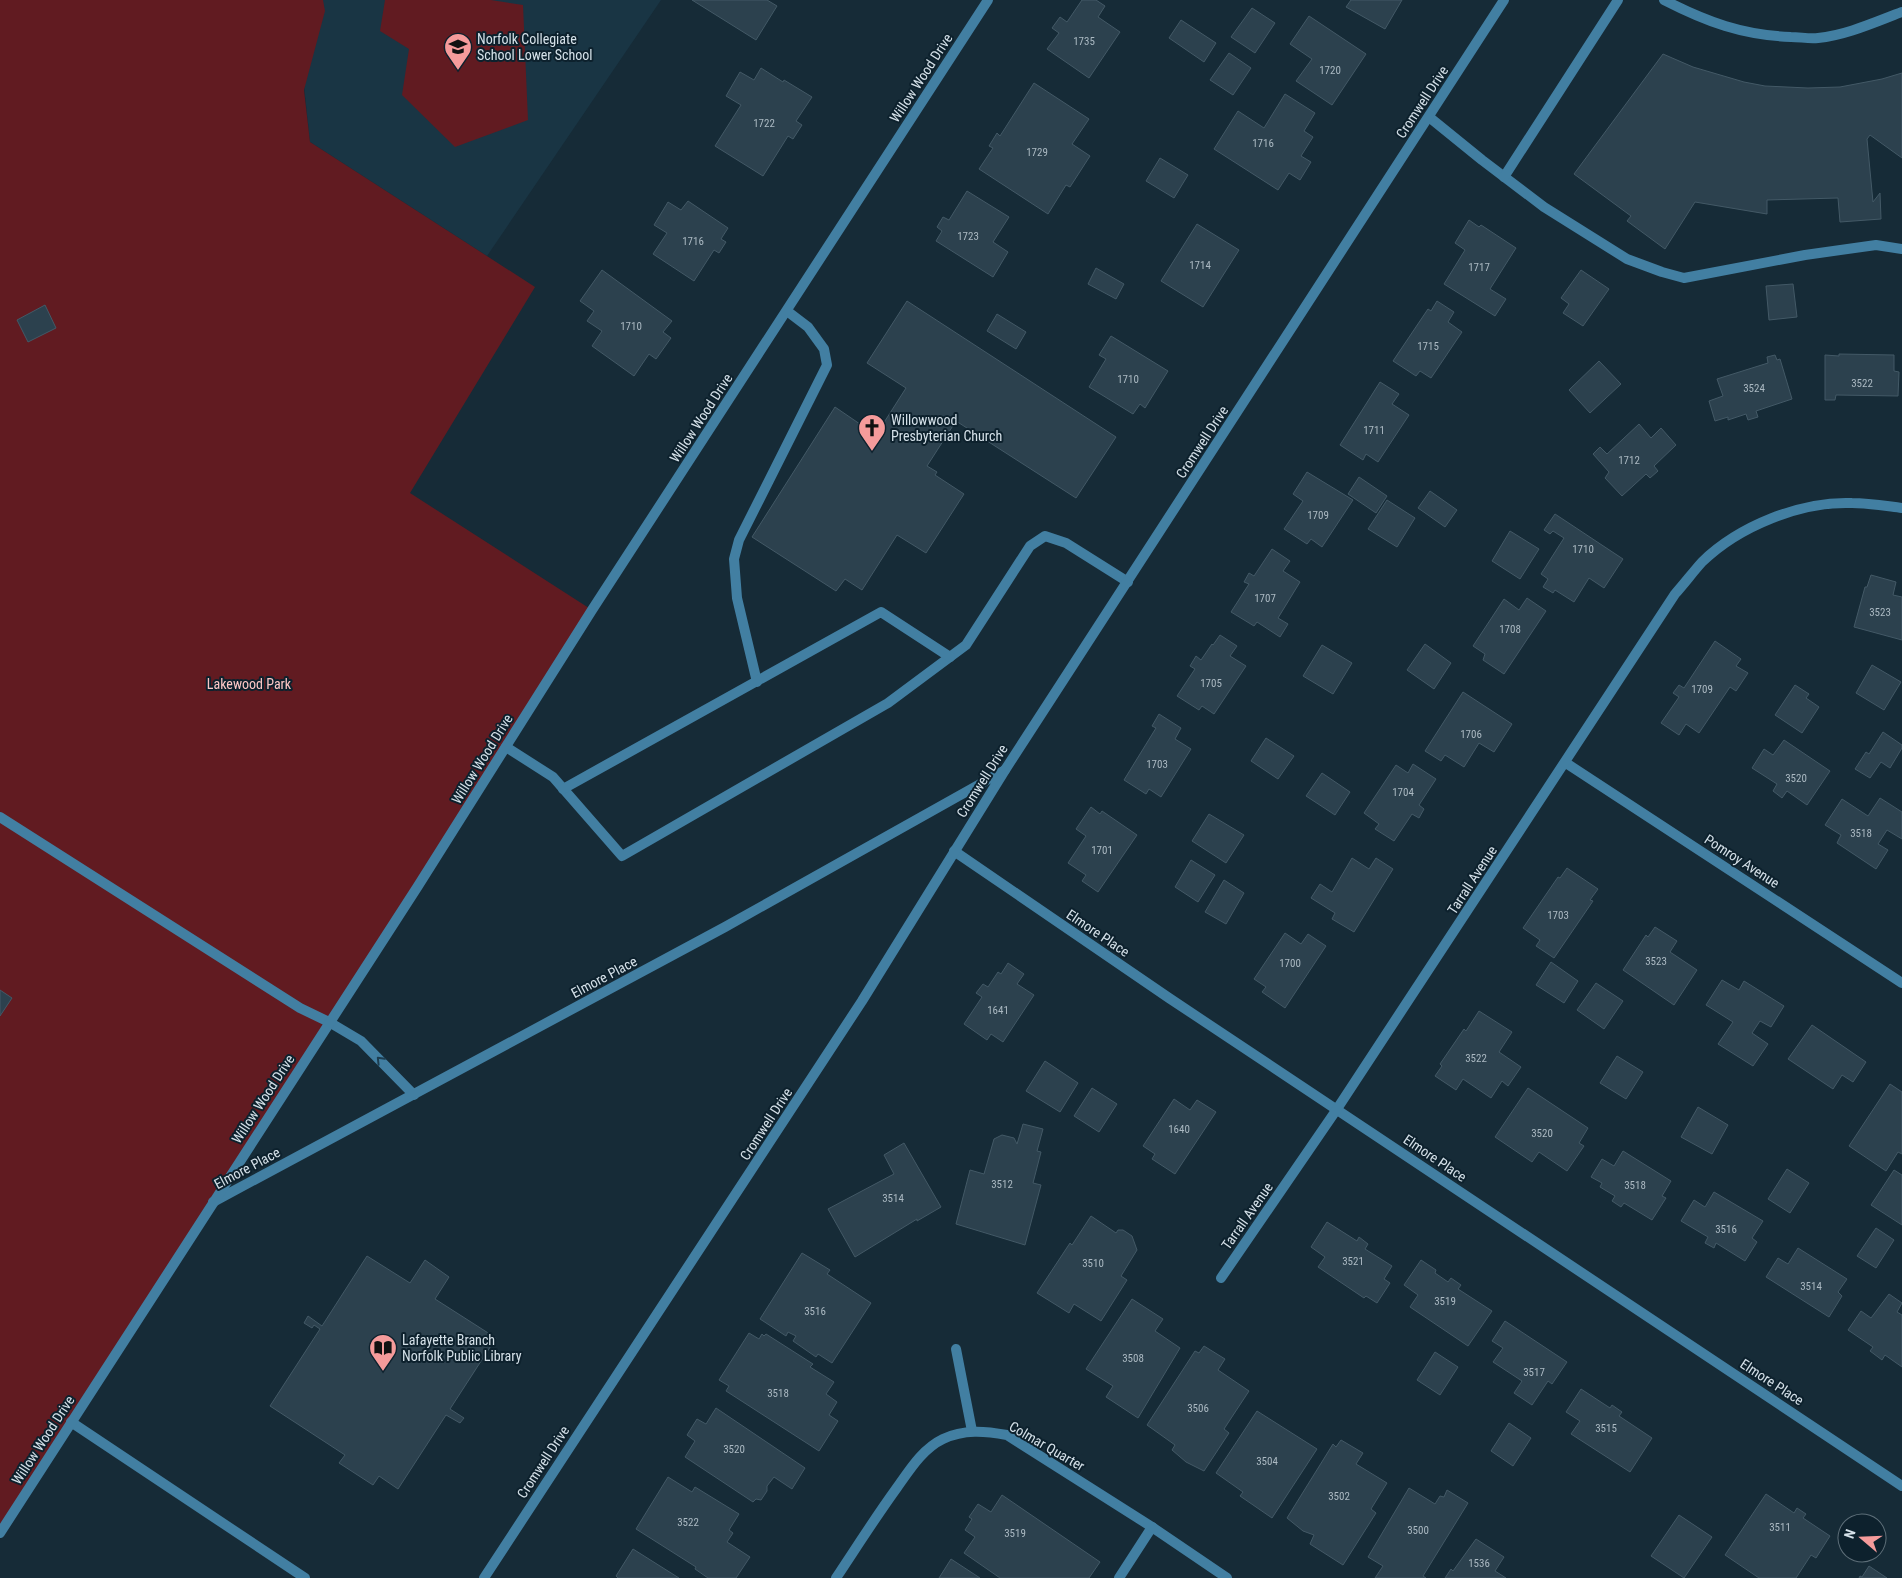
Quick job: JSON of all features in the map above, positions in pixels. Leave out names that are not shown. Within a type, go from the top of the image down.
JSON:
[{"type":"street","name":"Willow Wood Drive","points":[[0,1533],[592,610],[988,0]]},
{"type":"street","name":"Cromwell Drive","points":[[484,1578],[862,1001],[1005,770],[1504,0]]},
{"type":"street","points":[[1504,177],[1618,0]]},
{"type":"street","points":[[1664,0],[1695,16],[1734,30],[1776,36],[1818,38],[1855,30],[1902,12]]},
{"type":"street","points":[[1429,117],[1504,177],[1544,206],[1627,259],[1684,278],[1805,255],[1876,245],[1902,249]]},
{"type":"street","points":[[756,682],[737,598],[734,559],[739,540],[827,365],[824,349],[808,327],[787,311]]},
{"type":"street","name":"Tarrall Avenue","points":[[1221,1278],[1338,1110],[1675,594],[1703,562],[1737,535],[1767,520],[1808,507],[1851,502],[1902,508]]},
{"type":"street","points":[[506,746],[553,777],[622,856],[888,703],[966,646],[1030,546],[1045,536],[1066,543],[1128,582]]},
{"type":"street","points":[[563,789],[881,612],[950,657]]},
{"type":"street","name":"Pomroy Avenue","points":[[1566,763],[1902,983]]},
{"type":"street","name":"Elmore Place","points":[[213,1202],[725,927],[1005,770]]},
{"type":"street","points":[[0,817],[300,1008],[361,1041],[414,1095]]},
{"type":"street","name":"Elmore Place","points":[[954,852],[1161,993],[1902,1486]]},
{"type":"street","points":[[956,1349],[972,1431]]},
{"type":"street","points":[[71,1422],[305,1578]]},
{"type":"street","name":"Colmar Quarter","points":[[836,1578],[920,1456],[943,1439],[983,1430],[1007,1435],[1152,1527],[1227,1578]]},
{"type":"street","points":[[1119,1578],[1152,1527]]},
{"type":"shaded area","name":"Norfolk Collegiate School Lower School","points":[[295,0],[661,0],[487,256],[310,142]]},
{"type":"green space","name":"Lakewood Park","points":[[0,0],[323,0],[325,11],[304,90],[310,142],[535,287],[410,493],[592,610],[0,1534]]},
{"type":"green space","points":[[385,0],[491,0],[523,5],[528,120],[455,147],[402,95],[409,49],[380,31]]},
{"type":"building","points":[[692,0],[767,0],[777,6],[756,40]]},
{"type":"building","points":[[1082,0],[1096,0],[1105,6],[1098,17],[1120,32],[1089,78],[1047,49],[1059,33],[1052,28],[1060,17],[1067,22]]},
{"type":"building","points":[[1351,0],[1402,0],[1385,29],[1346,7]]},
{"type":"building","points":[[1252,8],[1275,23],[1255,53],[1231,37]]},
{"type":"building","points":[[1309,16],[1366,54],[1332,105],[1296,81],[1312,59],[1290,44]]},
{"type":"building","points":[[1181,20],[1216,43],[1204,62],[1169,38]]},
{"type":"building","points":[[1229,53],[1251,68],[1233,95],[1210,80]]},
{"type":"building","points":[[1663,54],[1693,67],[1765,86],[1840,87],[1902,73],[1902,158],[1870,135],[1867,139],[1873,202],[1880,193],[1881,219],[1840,222],[1838,198],[1767,200],[1767,214],[1695,202],[1665,249],[1627,221],[1631,216],[1574,174]]},
{"type":"building","points":[[761,68],[812,97],[796,121],[802,125],[793,139],[788,136],[763,176],[715,146],[741,105],[726,96],[740,72],[754,80]]},
{"type":"building","points":[[1034,83],[1089,119],[1072,144],[1090,156],[1070,187],[1066,185],[1048,214],[979,169],[993,148],[989,146],[997,133],[1000,136]]},
{"type":"building","points":[[1285,94],[1315,113],[1304,131],[1313,137],[1301,156],[1311,162],[1300,180],[1289,173],[1278,190],[1214,149],[1238,111],[1264,128]]},
{"type":"building","points":[[1160,158],[1188,175],[1174,198],[1146,181]]},
{"type":"building","points":[[967,191],[1009,217],[993,242],[1008,252],[993,277],[936,241],[942,231],[937,227],[943,217],[949,220]]},
{"type":"building","points":[[688,201],[728,228],[721,239],[726,242],[719,253],[714,250],[694,281],[653,254],[667,233],[654,225],[668,202],[681,210]]},
{"type":"building","points":[[1469,220],[1479,227],[1481,225],[1516,248],[1490,289],[1506,299],[1495,316],[1444,284],[1465,250],[1455,243]]},
{"type":"building","points":[[1197,224],[1239,250],[1203,307],[1161,281]]},
{"type":"building","points":[[1096,268],[1124,284],[1116,299],[1088,284]]},
{"type":"building","points":[[602,270],[672,321],[663,332],[671,338],[656,359],[649,354],[634,376],[592,346],[602,331],[587,321],[594,311],[580,301]]},
{"type":"building","points":[[1581,270],[1609,289],[1583,326],[1563,313],[1569,304],[1561,298]]},
{"type":"building","points":[[1793,284],[1797,317],[1769,320],[1766,286]]},
{"type":"building","name":"Willowwood Presbyterian Church","points":[[907,301],[1116,437],[1076,498],[956,421],[927,466],[937,472],[935,475],[964,494],[926,553],[897,535],[862,590],[845,579],[836,591],[752,537],[835,407],[876,435],[906,388],[867,363]]},
{"type":"building","points":[[1437,301],[1454,312],[1448,322],[1462,332],[1431,378],[1420,371],[1416,376],[1393,361],[1428,309],[1431,311]]},
{"type":"building","points":[[45,305],[56,328],[28,342],[17,320]]},
{"type":"building","points":[[997,314],[1026,332],[1016,349],[987,331]]},
{"type":"building","points":[[1111,336],[1168,371],[1145,408],[1140,404],[1133,414],[1089,387],[1106,359],[1099,355]]},
{"type":"building","points":[[1839,354],[1894,355],[1894,371],[1899,372],[1898,396],[1836,395],[1835,400],[1825,400],[1825,355],[1839,356]]},
{"type":"building","points":[[1775,355],[1777,360],[1780,359],[1792,399],[1756,411],[1758,417],[1748,420],[1746,414],[1728,420],[1728,417],[1715,421],[1709,401],[1723,396],[1717,379],[1768,363],[1767,357]]},
{"type":"building","points":[[1599,361],[1621,384],[1590,413],[1569,390]]},
{"type":"building","points":[[1380,382],[1399,394],[1392,404],[1409,415],[1378,462],[1366,454],[1363,460],[1340,445]]},
{"type":"building","points":[[1639,424],[1651,438],[1661,428],[1676,445],[1654,466],[1658,471],[1650,478],[1646,474],[1622,496],[1605,478],[1609,472],[1593,454],[1600,447],[1607,454]]},
{"type":"building","points":[[1307,472],[1353,500],[1322,547],[1311,539],[1307,544],[1284,529],[1303,501],[1293,494]]},
{"type":"building","points":[[1359,477],[1387,496],[1376,513],[1348,494]]},
{"type":"building","points":[[1430,491],[1457,510],[1445,527],[1418,508]]},
{"type":"building","points":[[1387,500],[1415,518],[1397,547],[1368,529]]},
{"type":"building","points":[[1555,514],[1623,559],[1604,588],[1589,578],[1574,602],[1555,590],[1553,593],[1543,587],[1548,579],[1541,574],[1564,538],[1553,531],[1550,534],[1544,530]]},
{"type":"building","points":[[1510,531],[1539,549],[1520,579],[1492,561]]},
{"type":"building","points":[[1272,549],[1290,561],[1283,571],[1300,582],[1278,618],[1288,624],[1280,637],[1257,622],[1254,626],[1231,612],[1249,584],[1244,582],[1249,573],[1254,576]]},
{"type":"building","points":[[1871,575],[1896,582],[1893,595],[1902,597],[1902,640],[1854,627],[1865,587],[1867,587]]},
{"type":"building","points":[[1527,598],[1546,611],[1504,674],[1483,660],[1485,654],[1473,646],[1504,599],[1519,610]]},
{"type":"building","points":[[1220,635],[1237,646],[1230,656],[1246,666],[1214,714],[1202,706],[1199,710],[1177,696],[1195,669],[1190,666],[1196,656],[1201,660]]},
{"type":"building","points":[[1715,641],[1741,659],[1736,666],[1748,673],[1736,691],[1730,687],[1699,733],[1686,724],[1679,735],[1661,723],[1679,697],[1673,693],[1679,685],[1684,688]]},
{"type":"building","points":[[1425,644],[1451,663],[1434,689],[1407,670]]},
{"type":"building","points":[[1322,645],[1352,663],[1333,694],[1303,676]]},
{"type":"building","points":[[1872,665],[1901,682],[1884,710],[1856,693]]},
{"type":"building","points":[[1795,685],[1809,694],[1806,698],[1819,707],[1802,733],[1775,715]]},
{"type":"building","points":[[1463,692],[1512,724],[1494,752],[1479,743],[1464,767],[1445,755],[1441,761],[1425,751]]},
{"type":"building","points":[[1159,714],[1181,728],[1175,739],[1191,749],[1161,797],[1149,789],[1146,794],[1124,780],[1156,728],[1152,726]]},
{"type":"building","points":[[1883,732],[1902,745],[1902,748],[1890,768],[1881,762],[1870,778],[1855,769],[1866,752],[1869,754]]},
{"type":"building","points":[[1266,738],[1294,756],[1278,779],[1251,761]]},
{"type":"building","points":[[1784,740],[1830,771],[1807,805],[1787,791],[1782,798],[1773,791],[1777,784],[1752,768],[1764,749],[1773,755]]},
{"type":"building","points":[[1413,764],[1436,779],[1419,805],[1424,809],[1419,818],[1412,814],[1394,841],[1375,829],[1379,824],[1364,813],[1396,765],[1408,773]]},
{"type":"building","points":[[1322,773],[1350,792],[1335,815],[1306,796]]},
{"type":"building","points":[[1880,798],[1902,812],[1902,839],[1887,830],[1878,844],[1888,850],[1876,869],[1837,843],[1841,835],[1825,825],[1842,799],[1868,816]]},
{"type":"building","points":[[1091,807],[1100,814],[1102,811],[1137,835],[1098,892],[1082,881],[1086,875],[1068,863],[1086,836],[1076,829]]},
{"type":"building","points":[[1209,814],[1244,835],[1226,863],[1192,841]]},
{"type":"building","points":[[1352,858],[1369,869],[1376,858],[1393,869],[1354,932],[1332,919],[1335,913],[1311,898],[1320,884],[1332,892]]},
{"type":"building","points":[[1191,860],[1215,875],[1198,902],[1175,887]]},
{"type":"building","points":[[1567,868],[1598,889],[1590,900],[1593,901],[1554,958],[1536,946],[1540,940],[1523,928],[1558,877],[1560,878]]},
{"type":"building","points":[[1224,880],[1244,893],[1226,924],[1205,912]]},
{"type":"building","points":[[1655,927],[1677,941],[1670,952],[1697,970],[1674,1005],[1623,970],[1646,935],[1648,937]]},
{"type":"building","points":[[1285,933],[1301,944],[1308,934],[1326,946],[1285,1008],[1262,992],[1266,987],[1254,979]]},
{"type":"building","points":[[1551,962],[1578,981],[1564,1003],[1536,985]]},
{"type":"building","points":[[1008,963],[1024,974],[1017,984],[1034,995],[1003,1042],[991,1034],[987,1040],[964,1024],[982,997],[976,993],[983,984],[988,987],[998,972],[1001,974]]},
{"type":"building","points":[[1722,980],[1739,990],[1744,981],[1784,1006],[1771,1027],[1760,1021],[1752,1033],[1768,1044],[1753,1066],[1718,1044],[1733,1022],[1706,1005]]},
{"type":"building","points":[[1596,983],[1623,1001],[1604,1029],[1577,1010]]},
{"type":"building","points":[[0,990],[12,998],[0,1016]]},
{"type":"building","points":[[1479,1011],[1512,1032],[1499,1052],[1521,1067],[1508,1086],[1502,1081],[1491,1098],[1463,1079],[1456,1090],[1435,1076],[1442,1066],[1440,1064]]},
{"type":"building","points":[[1812,1025],[1866,1062],[1853,1082],[1842,1075],[1833,1089],[1788,1059]]},
{"type":"building","points":[[1617,1056],[1643,1072],[1626,1099],[1600,1083]]},
{"type":"building","points":[[1045,1061],[1078,1083],[1060,1112],[1026,1091]]},
{"type":"building","points":[[1890,1084],[1902,1092],[1902,1154],[1898,1152],[1886,1171],[1849,1146]]},
{"type":"building","points":[[1092,1088],[1117,1104],[1099,1132],[1074,1116]]},
{"type":"building","points":[[1528,1088],[1588,1128],[1579,1143],[1584,1146],[1567,1171],[1539,1152],[1532,1162],[1495,1137]]},
{"type":"building","points":[[1174,1099],[1190,1110],[1197,1100],[1216,1112],[1175,1174],[1152,1159],[1155,1154],[1143,1146]]},
{"type":"building","points":[[1698,1107],[1728,1125],[1712,1154],[1681,1137]]},
{"type":"building","points":[[1023,1124],[1043,1129],[1037,1151],[1041,1152],[1033,1183],[1041,1185],[1025,1245],[956,1224],[970,1170],[984,1174],[994,1139],[1002,1135],[1014,1138],[1017,1144]]},
{"type":"building","points":[[904,1143],[941,1207],[917,1221],[917,1219],[855,1257],[828,1209],[894,1174],[884,1155]]},
{"type":"building","points":[[1623,1151],[1671,1181],[1662,1196],[1666,1198],[1652,1220],[1624,1203],[1621,1207],[1612,1201],[1615,1196],[1600,1187],[1602,1183],[1591,1177],[1602,1159],[1614,1166]]},
{"type":"building","points":[[1787,1169],[1809,1183],[1790,1213],[1768,1199]]},
{"type":"building","points":[[1894,1170],[1902,1175],[1902,1225],[1871,1205]]},
{"type":"building","points":[[1714,1192],[1763,1221],[1752,1238],[1757,1242],[1745,1261],[1716,1243],[1714,1248],[1705,1243],[1708,1237],[1681,1221],[1694,1200],[1705,1207]]},
{"type":"building","points":[[1091,1216],[1116,1233],[1118,1230],[1123,1230],[1132,1236],[1137,1250],[1121,1276],[1127,1280],[1101,1321],[1074,1304],[1069,1313],[1037,1293],[1070,1243],[1072,1245]]},
{"type":"building","points":[[1327,1222],[1357,1241],[1359,1237],[1368,1244],[1365,1249],[1392,1266],[1384,1279],[1390,1283],[1377,1303],[1366,1296],[1364,1298],[1318,1267],[1325,1257],[1311,1247]]},
{"type":"building","points":[[1876,1228],[1894,1240],[1876,1268],[1857,1256]]},
{"type":"building","points":[[1798,1248],[1847,1279],[1838,1292],[1842,1296],[1829,1317],[1766,1277],[1778,1258],[1788,1264]]},
{"type":"building","points":[[802,1253],[830,1270],[827,1274],[871,1303],[832,1363],[818,1354],[816,1357],[793,1341],[796,1336],[788,1332],[786,1336],[760,1319]]},
{"type":"building","name":"Lafayette Branch Norfolk Public Library","points":[[367,1256],[410,1283],[425,1260],[449,1277],[435,1299],[496,1338],[450,1409],[464,1418],[460,1423],[446,1415],[398,1489],[379,1476],[373,1485],[339,1463],[345,1455],[270,1406],[320,1329],[314,1325],[312,1328],[304,1323],[308,1316],[322,1326]]},
{"type":"building","points":[[1421,1260],[1436,1270],[1435,1273],[1448,1282],[1451,1278],[1461,1285],[1458,1289],[1492,1311],[1468,1346],[1410,1307],[1418,1295],[1404,1285]]},
{"type":"building","points":[[1889,1294],[1902,1303],[1897,1312],[1902,1315],[1902,1367],[1885,1355],[1882,1360],[1870,1351],[1873,1347],[1848,1330],[1861,1311],[1871,1318]]},
{"type":"building","points":[[1132,1299],[1163,1319],[1155,1331],[1180,1348],[1138,1418],[1106,1397],[1113,1386],[1086,1369]]},
{"type":"building","points":[[1505,1321],[1567,1362],[1552,1384],[1548,1381],[1532,1405],[1514,1393],[1522,1381],[1493,1362],[1503,1348],[1492,1341]]},
{"type":"building","points":[[749,1333],[759,1339],[762,1334],[764,1336],[766,1334],[813,1364],[810,1367],[834,1382],[826,1394],[837,1402],[829,1415],[838,1421],[819,1451],[726,1391],[729,1386],[719,1380]]},
{"type":"building","points":[[1204,1346],[1225,1359],[1218,1370],[1249,1391],[1224,1429],[1229,1433],[1204,1471],[1186,1462],[1172,1450],[1175,1445],[1147,1425],[1195,1351],[1199,1353]]},
{"type":"building","points":[[1435,1352],[1458,1367],[1440,1395],[1417,1380]]},
{"type":"building","points":[[1581,1389],[1610,1408],[1612,1405],[1622,1412],[1619,1416],[1652,1438],[1630,1472],[1571,1434],[1580,1421],[1566,1412]]},
{"type":"building","points":[[716,1408],[805,1468],[792,1489],[774,1477],[767,1486],[767,1491],[761,1500],[756,1499],[753,1502],[685,1457],[695,1441],[687,1435],[697,1419],[706,1424]]},
{"type":"building","points":[[1257,1411],[1317,1449],[1272,1518],[1240,1496],[1243,1492],[1216,1473]]},
{"type":"building","points":[[1509,1423],[1531,1438],[1513,1466],[1491,1451]]},
{"type":"building","points":[[1341,1440],[1363,1453],[1356,1464],[1387,1483],[1371,1509],[1376,1513],[1343,1565],[1310,1544],[1314,1535],[1303,1531],[1287,1518],[1333,1444],[1336,1447]]},
{"type":"building","points":[[668,1477],[692,1492],[695,1487],[739,1514],[729,1530],[733,1533],[727,1542],[750,1557],[736,1578],[708,1578],[695,1569],[696,1567],[636,1529]]},
{"type":"building","points":[[1409,1488],[1435,1504],[1440,1496],[1444,1497],[1447,1490],[1468,1503],[1423,1576],[1426,1578],[1375,1578],[1383,1566],[1368,1557]]},
{"type":"building","points":[[1766,1494],[1794,1513],[1797,1508],[1806,1514],[1803,1518],[1830,1536],[1816,1558],[1811,1555],[1796,1578],[1759,1578],[1725,1555]]},
{"type":"building","points":[[1002,1495],[1100,1562],[1089,1578],[1000,1578],[964,1553],[975,1537],[965,1530],[972,1519],[969,1517],[978,1504],[991,1512]]},
{"type":"building","points":[[1679,1515],[1712,1537],[1684,1578],[1651,1556]]},
{"type":"building","points":[[1476,1539],[1504,1557],[1495,1571],[1506,1578],[1445,1578],[1451,1569],[1453,1571]]},
{"type":"building","points":[[633,1549],[679,1578],[618,1578],[616,1576]]},
{"type":"building","points":[[951,1559],[980,1578],[939,1578]]},
{"type":"building","points":[[1869,1566],[1887,1578],[1859,1578],[1860,1576],[1862,1577]]},
{"type":"place","name":"Norfolk Collegiate School Lower School","points":[[458,71]]},
{"type":"place","name":"Willowwood Presbyterian Church","points":[[872,452]]},
{"type":"place","name":"Lafayette Branch Norfolk Public Library","points":[[383,1372]]}]
